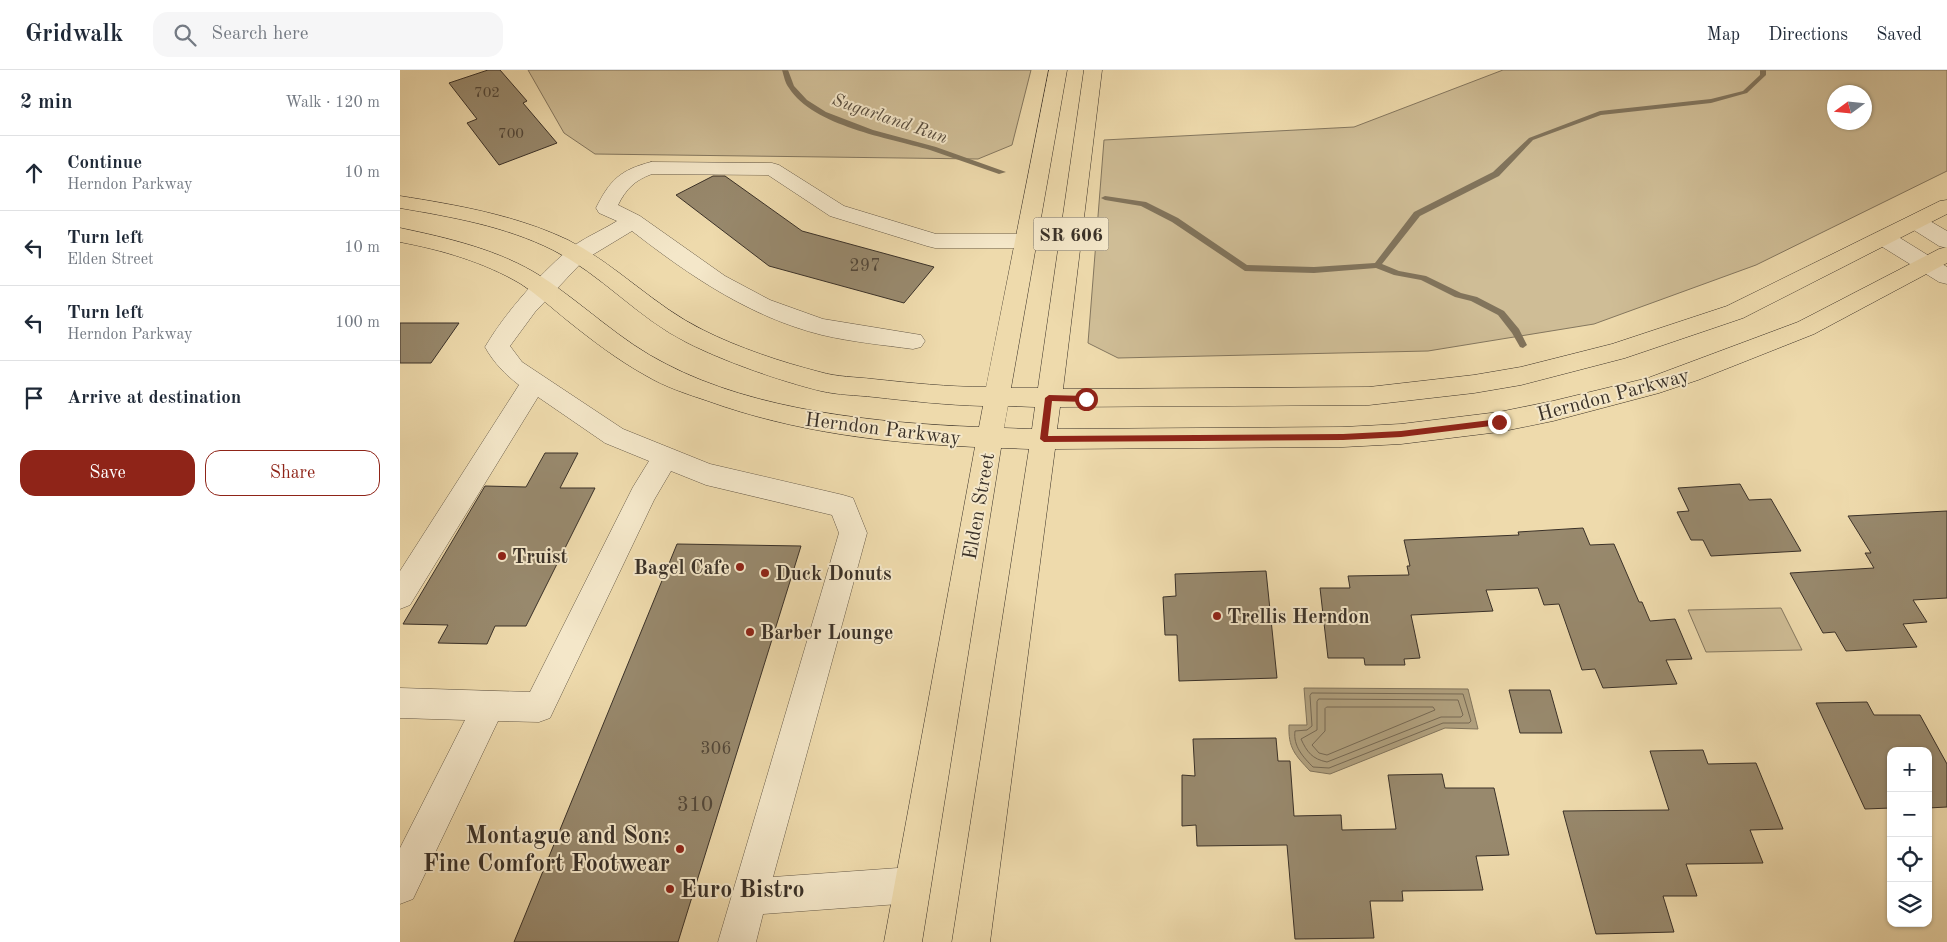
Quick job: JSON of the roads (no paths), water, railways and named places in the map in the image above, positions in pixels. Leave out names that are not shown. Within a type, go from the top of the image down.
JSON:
[{"type":"main road","name":"Elden Street","points":[[903,942],[1025,241],[1058,70]]},
{"type":"main road","name":"SR 606","points":[[1044,439],[1093,70]]},
{"type":"main road","name":"Herndon Parkway","points":[[400,202],[460,212],[496,221],[560,246],[576,255],[687,332],[723,350],[822,382],[920,394],[1110,399],[1369,396],[1448,388],[1521,376],[1616,352],[1735,312],[1947,206]]},
{"type":"main road","name":"Herndon Parkway","points":[[400,235],[458,248],[528,279],[610,342],[645,364],[682,382],[726,398],[814,422],[873,430],[990,440],[1343,437],[1450,430],[1535,415],[1650,387],[1760,347],[1806,328],[1940,265]]},
{"type":"main road","points":[[971,942],[1044,439]]},
{"type":"street","points":[[913,341],[812,324],[759,305],[703,274],[633,221],[606,208],[616,186],[634,172],[651,168],[772,169],[837,211],[935,241],[1025,241]]},
{"type":"street","points":[[633,221],[576,255],[511,325],[497,347],[512,368],[614,436],[706,474],[842,506],[853,533],[737,942]]},
{"type":"street","points":[[1916,222],[1947,241]]},
{"type":"street","points":[[1884,238],[1940,265]]},
{"type":"street","points":[[400,596],[534,382]]},
{"type":"street","points":[[400,703],[540,707],[644,495],[665,457]]},
{"type":"street","points":[[400,886],[489,706]]},
{"type":"street","points":[[749,897],[912,885]]},
{"type":"water","points":[[1304,688],[1468,689],[1478,729],[1445,728],[1330,774],[1310,771],[1294,751],[1289,733],[1289,725],[1307,725]]},
{"type":"waterway","name":"Sugarland Run","points":[[785,70],[791,87],[805,101],[824,113],[870,132],[933,149],[1002,172]]},
{"type":"waterway","name":"Sugarland Run","points":[[1377,265],[1417,214],[1496,174],[1531,139],[1600,113],[1711,101],[1745,92],[1763,75],[1763,70]]},
{"type":"waterway","name":"Sugarland Run","points":[[1105,198],[1143,204],[1175,220],[1245,268],[1314,270],[1377,265]]},
{"type":"waterway","points":[[1377,265],[1397,273],[1423,278],[1458,295],[1474,299],[1501,313],[1516,331],[1523,345]]},
{"type":"place","name":"Truist","points":[[502,556]]},
{"type":"place","name":"Bagel Cafe","points":[[740,567]]},
{"type":"place","name":"Duck Donuts","points":[[765,573]]},
{"type":"place","name":"Trellis Herndon","points":[[1217,616]]},
{"type":"place","name":"Barber Lounge","points":[[750,632]]},
{"type":"place","name":"Montague and Son: Fine Comfort Footwear","points":[[680,849]]},
{"type":"place","name":"Euro Bistro","points":[[670,889]]}]
